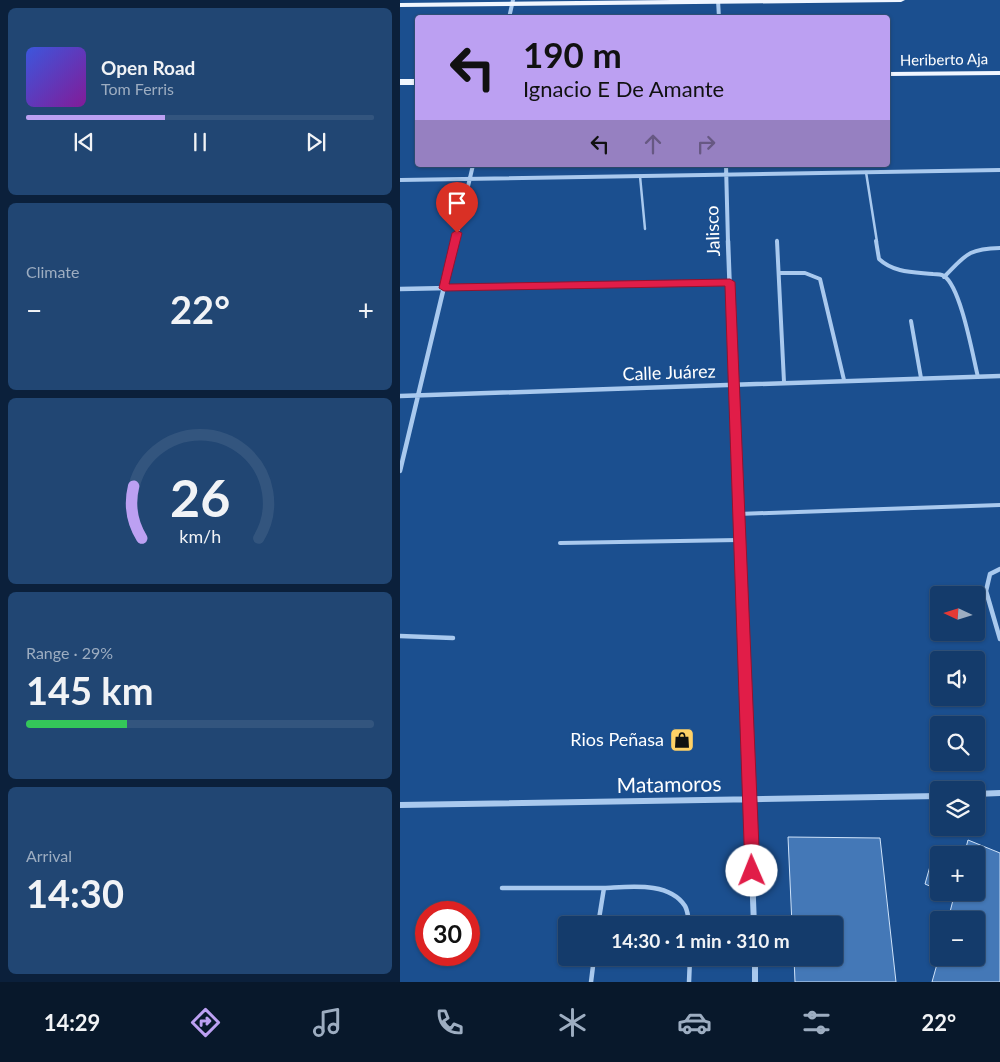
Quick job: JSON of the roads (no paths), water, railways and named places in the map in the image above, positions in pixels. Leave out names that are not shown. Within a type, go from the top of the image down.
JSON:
[{"type":"main road","points":[[400,5],[512,2],[900,0]]},
{"type":"main road","name":"Heriberto Aja","points":[[890,74],[1000,73]]},
{"type":"main road","points":[[400,82],[415,82]]},
{"type":"street","points":[[509,15],[512,2]]},
{"type":"street","points":[[718,2],[719,15]]},
{"type":"street","points":[[400,471],[473,167]]},
{"type":"street","name":"Jalisco","points":[[726,167],[739,540],[751,800],[754,916]]},
{"type":"street","points":[[400,180],[1000,170]]},
{"type":"street","points":[[400,289],[730,282]]},
{"type":"street","name":"Calle Juárez","points":[[400,396],[1000,376]]},
{"type":"street","points":[[985,794],[1000,793]]},
{"type":"street","name":"Matamoros","points":[[400,805],[930,796]]},
{"type":"street","points":[[755,966],[755,982]]},
{"type":"lane","points":[[866,172],[879,259],[884,265],[901,271],[937,274],[953,285],[978,377]]},
{"type":"lane","points":[[640,176],[645,229]]},
{"type":"lane","points":[[777,240],[784,382]]},
{"type":"lane","points":[[944,277],[965,253],[976,248],[1000,248]]},
{"type":"lane","points":[[779,273],[805,273],[820,279],[844,380]]},
{"type":"lane","points":[[911,321],[920,378]]},
{"type":"lane","points":[[738,514],[1000,505]]},
{"type":"lane","points":[[560,543],[739,540]]},
{"type":"lane","points":[[1000,569],[990,574],[986,591],[1000,639]]},
{"type":"lane","points":[[400,636],[453,638]]},
{"type":"lane","points":[[502,888],[651,888],[674,895],[685,907],[688,916]]},
{"type":"lane","points":[[599,916],[604,888]]},
{"type":"lane","points":[[591,982],[593,966]]},
{"type":"lane","points":[[689,982],[690,966]]},
{"type":"place","name":"Rios Peñasa","points":[[682,740]]}]
